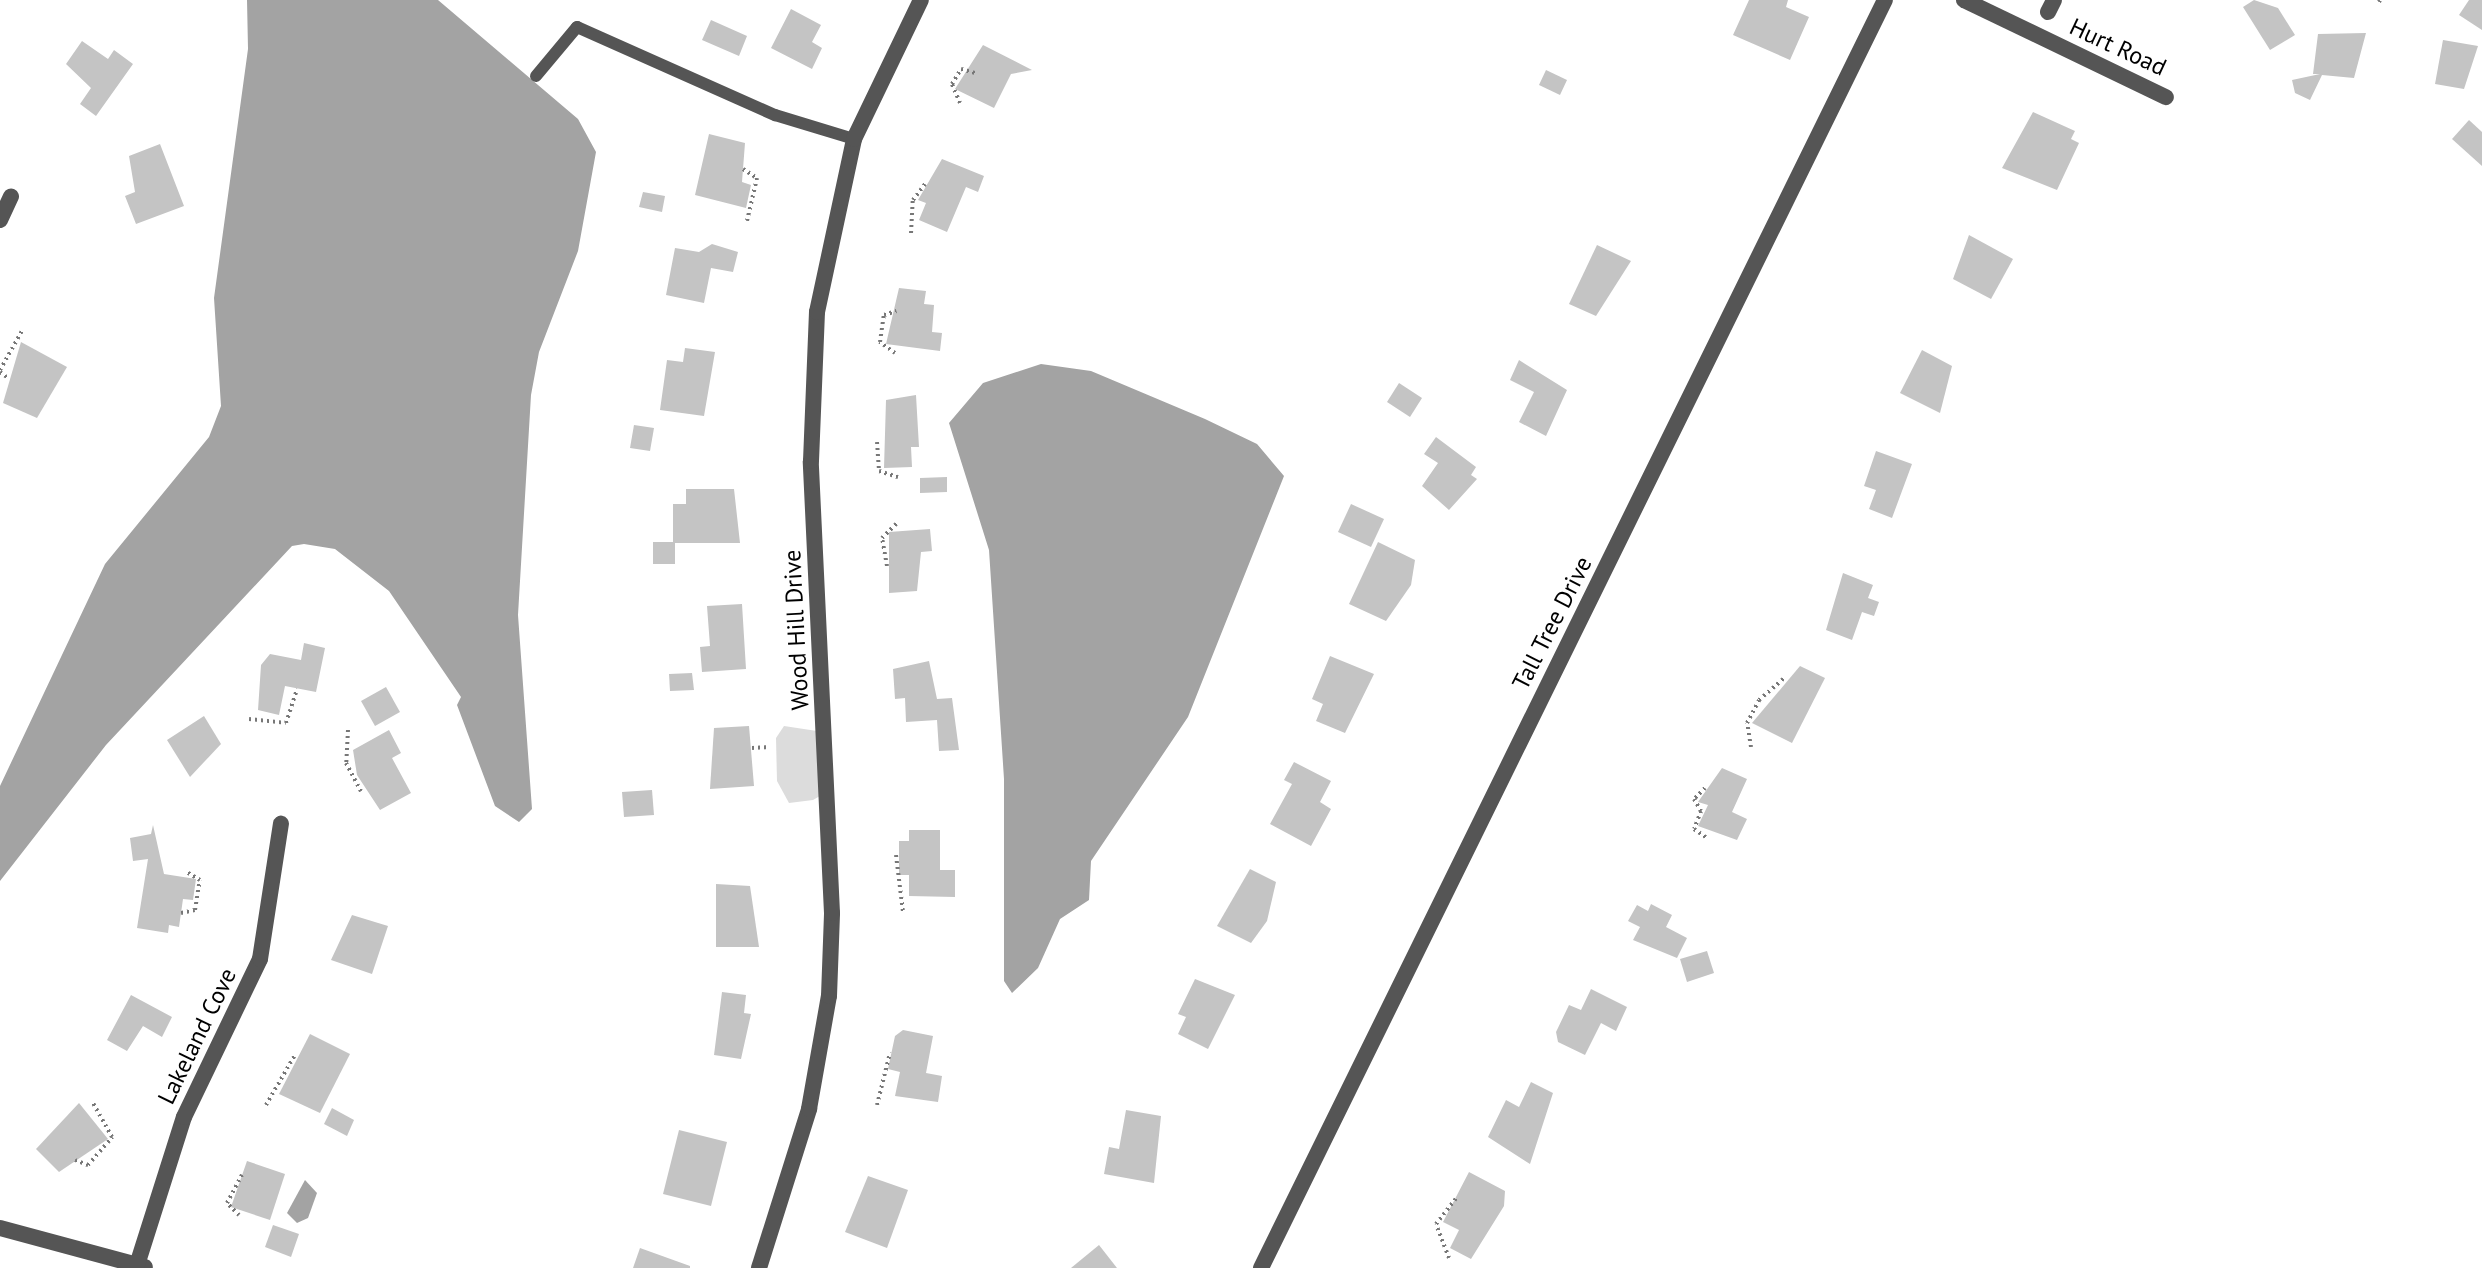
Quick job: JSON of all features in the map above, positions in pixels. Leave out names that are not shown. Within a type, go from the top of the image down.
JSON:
[{"type":"street","name":"Wood Hill Drive","points":[[759,1268],[811,1100],[829,996],[812,393],[821,288],[854,139],[921,0]]},
{"type":"street","name":"Tall Tree Drive","points":[[1261,1268],[1885,0]]},
{"type":"street","name":"Hurt Road","points":[[1964,0],[2166,97]]},
{"type":"street","points":[[0,220],[11,196]]},
{"type":"street","name":"Lakeland Cove","points":[[142,1266],[184,1117],[260,959],[281,824]]},
{"type":"street","points":[[0,1228],[142,1266]]},
{"type":"lane","points":[[536,76],[577,27],[775,115],[854,139]]},
{"type":"path","points":[[960,103],[952,84],[961,69],[975,73]]},
{"type":"path","points":[[743,169],[757,178],[747,221]]},
{"type":"path","points":[[911,233],[913,200],[925,184]]},
{"type":"path","points":[[895,353],[880,342],[884,315],[896,311]]},
{"type":"path","points":[[8,378],[0,371],[23,329]]},
{"type":"path","points":[[877,442],[879,471],[898,477]]},
{"type":"path","points":[[887,566],[882,538],[898,522]]},
{"type":"path","points":[[1751,747],[1747,723],[1759,700],[1784,678]]},
{"type":"path","points":[[249,719],[286,723],[297,689]]},
{"type":"path","points":[[348,730],[346,763],[361,791]]},
{"type":"path","points":[[752,748],[769,747]]},
{"type":"path","points":[[1705,788],[1694,799],[1701,811],[1694,829],[1707,838]]},
{"type":"path","points":[[896,855],[903,912]]},
{"type":"path","points":[[181,913],[195,910],[200,880],[185,871]]},
{"type":"path","points":[[877,1105],[890,1053]]},
{"type":"path","points":[[266,1105],[295,1055]]},
{"type":"path","points":[[75,1160],[88,1165],[112,1137],[92,1101]]},
{"type":"path","points":[[239,1215],[227,1203],[242,1175]]},
{"type":"path","points":[[1449,1258],[1436,1224],[1456,1198]]},
{"type":"shaded area","points":[[247,0],[438,0],[578,119],[596,152],[578,251],[539,352],[531,395],[518,615],[532,809],[519,822],[495,806],[457,705],[461,697],[389,591],[335,549],[304,544],[292,546],[106,745],[0,881],[0,786],[105,564],[209,437],[221,406],[214,298],[248,49]]},
{"type":"shaded area","points":[[1041,364],[1091,371],[1205,419],[1257,444],[1284,476],[1188,717],[1091,861],[1089,900],[1060,919],[1038,968],[1012,993],[1004,981],[1004,779],[989,550],[949,423],[983,383]]},
{"type":"shaded area","points":[[784,726],[817,731],[820,796],[813,800],[789,803],[777,781],[776,738]]},
{"type":"shaded area","points":[[305,1180],[317,1193],[308,1218],[297,1223],[287,1213]]},
{"type":"building","points":[[1749,0],[1788,0],[1786,7],[1809,17],[1790,60],[1733,35]]},
{"type":"building","points":[[2254,0],[2278,8],[2295,35],[2270,50],[2243,7]]},
{"type":"building","points":[[2469,0],[2482,0],[2482,30],[2459,15]]},
{"type":"building","points":[[791,9],[821,25],[812,42],[822,48],[812,69],[771,48]]},
{"type":"building","points":[[711,20],[747,36],[739,56],[702,40]]},
{"type":"building","points":[[2366,33],[2354,78],[2322,75],[2310,100],[2295,93],[2292,80],[2320,74],[2313,74],[2318,34]]},
{"type":"building","points":[[2443,40],[2478,46],[2464,89],[2435,84]]},
{"type":"building","points":[[82,41],[108,59],[114,50],[133,64],[96,116],[80,104],[91,88],[66,64]]},
{"type":"building","points":[[983,45],[1032,70],[1011,74],[994,108],[955,89]]},
{"type":"building","points":[[1546,70],[1567,80],[1560,95],[1539,85]]},
{"type":"building","points":[[2033,112],[2075,131],[2071,139],[2079,143],[2057,190],[2002,168]]},
{"type":"building","points":[[2469,120],[2482,132],[2482,166],[2452,139]]},
{"type":"building","points":[[709,134],[745,143],[742,182],[751,185],[746,208],[695,195]]},
{"type":"building","points":[[160,144],[184,206],[136,224],[125,196],[135,192],[129,156]]},
{"type":"building","points":[[942,159],[984,176],[978,192],[966,187],[947,232],[919,220],[926,203],[918,200]]},
{"type":"building","points":[[643,192],[665,196],[662,212],[639,207]]},
{"type":"building","points":[[1969,235],[2013,259],[1991,299],[1953,279]]},
{"type":"building","points":[[712,244],[738,252],[733,272],[711,268],[704,303],[666,295],[675,248],[699,252]]},
{"type":"building","points":[[1597,245],[1631,261],[1596,316],[1569,304]]},
{"type":"building","points":[[899,288],[926,291],[924,304],[934,305],[932,332],[942,333],[940,351],[886,344]]},
{"type":"building","points":[[21,342],[67,367],[37,418],[3,403]]},
{"type":"building","points":[[685,348],[715,352],[704,416],[660,410],[667,360],[683,362]]},
{"type":"building","points":[[1922,350],[1952,366],[1940,413],[1900,393]]},
{"type":"building","points":[[1519,360],[1567,390],[1546,436],[1519,422],[1534,392],[1510,380]]},
{"type":"building","points":[[1399,383],[1422,398],[1410,417],[1387,402]]},
{"type":"building","points":[[916,395],[919,447],[911,447],[912,467],[884,468],[886,400]]},
{"type":"building","points":[[634,425],[654,428],[650,451],[630,448]]},
{"type":"building","points":[[1436,437],[1476,467],[1471,475],[1477,479],[1449,510],[1422,486],[1438,463],[1424,454]]},
{"type":"building","points":[[1876,451],[1912,464],[1892,518],[1869,509],[1876,490],[1864,486]]},
{"type":"building","points":[[947,477],[947,492],[920,493],[920,478]]},
{"type":"building","points":[[686,489],[734,489],[740,543],[675,543],[675,564],[653,564],[653,542],[673,542],[673,504],[686,504]]},
{"type":"building","points":[[1351,504],[1384,519],[1371,547],[1338,532]]},
{"type":"building","points":[[930,529],[932,551],[921,552],[917,591],[889,593],[889,532]]},
{"type":"building","points":[[1378,542],[1415,560],[1411,585],[1386,621],[1349,604]]},
{"type":"building","points":[[1843,573],[1873,585],[1868,598],[1879,602],[1874,616],[1862,612],[1852,640],[1826,630]]},
{"type":"building","points":[[742,604],[746,669],[702,672],[700,647],[710,646],[707,606]]},
{"type":"building","points":[[304,643],[325,648],[316,692],[285,686],[279,715],[258,710],[261,665],[270,654],[301,660]]},
{"type":"building","points":[[1330,656],[1374,674],[1345,733],[1316,721],[1323,704],[1312,699]]},
{"type":"building","points":[[929,661],[937,699],[952,698],[959,750],[939,751],[937,720],[906,722],[905,698],[895,699],[893,669]]},
{"type":"building","points":[[1800,666],[1825,678],[1792,743],[1752,723]]},
{"type":"building","points":[[692,673],[694,690],[670,691],[669,674]]},
{"type":"building","points":[[386,687],[400,712],[375,726],[361,701]]},
{"type":"building","points":[[204,716],[221,744],[190,777],[167,740]]},
{"type":"building","points":[[749,726],[754,786],[710,789],[714,728]]},
{"type":"building","points":[[389,730],[401,753],[392,758],[411,793],[380,810],[357,775],[353,750]]},
{"type":"building","points":[[1294,762],[1331,781],[1320,802],[1331,809],[1311,846],[1270,824],[1292,784],[1284,780]]},
{"type":"building","points":[[1722,768],[1747,779],[1732,812],[1747,819],[1737,840],[1698,826],[1708,805],[1698,802]]},
{"type":"building","points":[[652,790],[654,815],[624,817],[622,792]]},
{"type":"building","points":[[153,825],[164,874],[196,879],[193,900],[183,899],[179,927],[169,925],[168,933],[137,928],[148,859],[133,861],[130,838],[151,834]]},
{"type":"building","points":[[909,830],[940,830],[940,870],[955,870],[955,897],[909,896],[909,875],[899,875],[899,841],[909,841]]},
{"type":"building","points":[[1250,869],[1276,882],[1267,921],[1251,943],[1217,926]]},
{"type":"building","points":[[716,884],[750,886],[759,947],[716,947]]},
{"type":"building","points":[[1651,904],[1672,915],[1666,927],[1687,938],[1677,958],[1633,940],[1640,927],[1628,921],[1637,905],[1648,911]]},
{"type":"building","points":[[352,915],[388,926],[372,974],[331,960]]},
{"type":"building","points":[[1707,951],[1714,973],[1687,982],[1680,959]]},
{"type":"building","points":[[1195,979],[1235,995],[1208,1049],[1178,1034],[1186,1017],[1178,1014]]},
{"type":"building","points":[[1591,989],[1627,1007],[1616,1031],[1601,1023],[1585,1055],[1558,1042],[1556,1032],[1569,1005],[1581,1010]]},
{"type":"building","points":[[722,992],[746,995],[744,1013],[751,1014],[741,1059],[714,1055]]},
{"type":"building","points":[[131,995],[172,1017],[162,1037],[143,1026],[127,1051],[107,1040]]},
{"type":"building","points":[[903,1030],[933,1036],[926,1073],[942,1076],[938,1102],[895,1096],[900,1072],[888,1069],[895,1036]]},
{"type":"building","points":[[310,1034],[350,1054],[320,1113],[279,1094]]},
{"type":"building","points":[[1531,1082],[1553,1093],[1530,1164],[1488,1137],[1506,1100],[1519,1107]]},
{"type":"building","points":[[79,1103],[108,1139],[59,1172],[36,1149]]},
{"type":"building","points":[[332,1108],[354,1120],[347,1136],[324,1124]]},
{"type":"building","points":[[1126,1110],[1161,1116],[1154,1183],[1104,1174],[1109,1147],[1119,1149]]},
{"type":"building","points":[[679,1130],[727,1142],[711,1206],[663,1194]]},
{"type":"building","points":[[247,1161],[285,1174],[270,1220],[231,1207]]},
{"type":"building","points":[[1469,1172],[1505,1191],[1504,1206],[1471,1259],[1450,1248],[1459,1230],[1443,1222]]},
{"type":"building","points":[[868,1176],[908,1190],[887,1248],[845,1232]]},
{"type":"building","points":[[273,1225],[299,1234],[291,1257],[265,1247]]},
{"type":"building","points":[[1099,1245],[1117,1268],[1071,1268]]},
{"type":"building","points":[[640,1248],[690,1266],[690,1268],[633,1268]]}]
